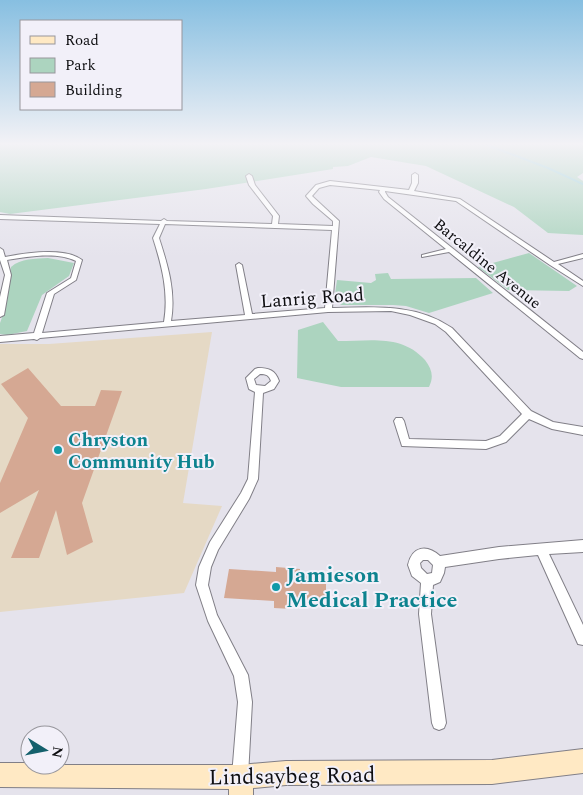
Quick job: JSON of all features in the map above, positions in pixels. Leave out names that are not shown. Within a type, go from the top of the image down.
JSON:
[{"type":"main road","name":"Lindsaybeg Road","points":[[0,775],[241,786],[286,773],[492,772],[583,760]]},
{"type":"street","points":[[251,182],[276,216],[275,225]]},
{"type":"street","points":[[328,310],[336,221],[331,215],[314,204],[309,196],[312,190],[320,184],[330,182]]},
{"type":"street","points":[[331,182],[384,188],[458,200],[583,284]]},
{"type":"street","points":[[411,192],[415,182]]},
{"type":"street","name":"Barcaldine Avenue","points":[[384,188],[382,192],[386,198],[583,356]]},
{"type":"street","points":[[0,217],[336,228]]},
{"type":"street","points":[[164,221],[156,238],[168,277],[171,307],[167,325]]},
{"type":"street","points":[[0,250],[8,274],[0,315]]},
{"type":"street","points":[[424,257],[450,250]]},
{"type":"street","points":[[3,259],[67,256],[79,260],[74,279],[51,293],[37,337]]},
{"type":"street","points":[[552,264],[583,256]]},
{"type":"street","points":[[238,265],[249,318]]},
{"type":"street","name":"Lanrig Road","points":[[0,339],[328,310],[391,310],[418,314],[438,322],[456,337],[528,414],[552,425],[583,431]]},
{"type":"street","points":[[241,786],[245,702],[241,675],[212,617],[202,585],[205,567],[214,546],[245,496],[253,479],[259,390]]},
{"type":"street","points":[[399,421],[405,442],[486,445],[503,439],[528,414]]},
{"type":"street","points":[[438,562],[499,553],[583,546]]},
{"type":"street","points":[[541,549],[583,639]]},
{"type":"street","points":[[424,554],[432,556],[438,562],[439,575],[432,580],[427,580],[417,574],[414,567],[414,559],[424,554]]},
{"type":"street","points":[[427,580],[425,614],[439,723]]},
{"type":"shaded area","points":[[212,332],[183,503],[222,506],[184,593],[0,612],[0,344],[49,344]]},
{"type":"green space","points":[[0,182],[250,182],[10,214],[0,212]]},
{"type":"green space","points":[[461,182],[583,182],[583,235],[548,233],[514,207]]},
{"type":"green space","points":[[529,253],[577,286],[569,291],[508,290],[478,267]]},
{"type":"green space","points":[[48,258],[74,263],[69,276],[42,295],[27,331],[7,335],[0,334],[0,323],[4,312],[11,267],[24,260]]},
{"type":"green space","points":[[388,273],[391,279],[476,278],[493,293],[429,313],[406,306],[342,305],[337,301],[335,294],[337,280],[371,283],[376,280],[375,274]]},
{"type":"green space","points":[[323,322],[338,341],[385,341],[406,346],[416,352],[425,360],[431,370],[432,376],[429,387],[341,387],[297,378],[298,330]]},
{"type":"building","name":"Chryston Community Hub","points":[[28,368],[61,406],[95,406],[101,390],[122,391],[82,503],[93,542],[67,555],[56,510],[39,558],[11,558],[39,490],[0,513],[0,483],[28,418],[1,384]]},
{"type":"building","name":"Jamieson Medical Practice","points":[[276,567],[300,569],[300,575],[326,577],[326,604],[292,601],[292,609],[274,608],[274,601],[224,598],[229,569],[276,572]]},
{"type":"waterway","points":[[579,182],[583,184]]},
{"type":"place","name":"Chryston Community Hub","points":[[58,450]]},
{"type":"place","name":"Jamieson Medical Practice","points":[[276,587]]}]
